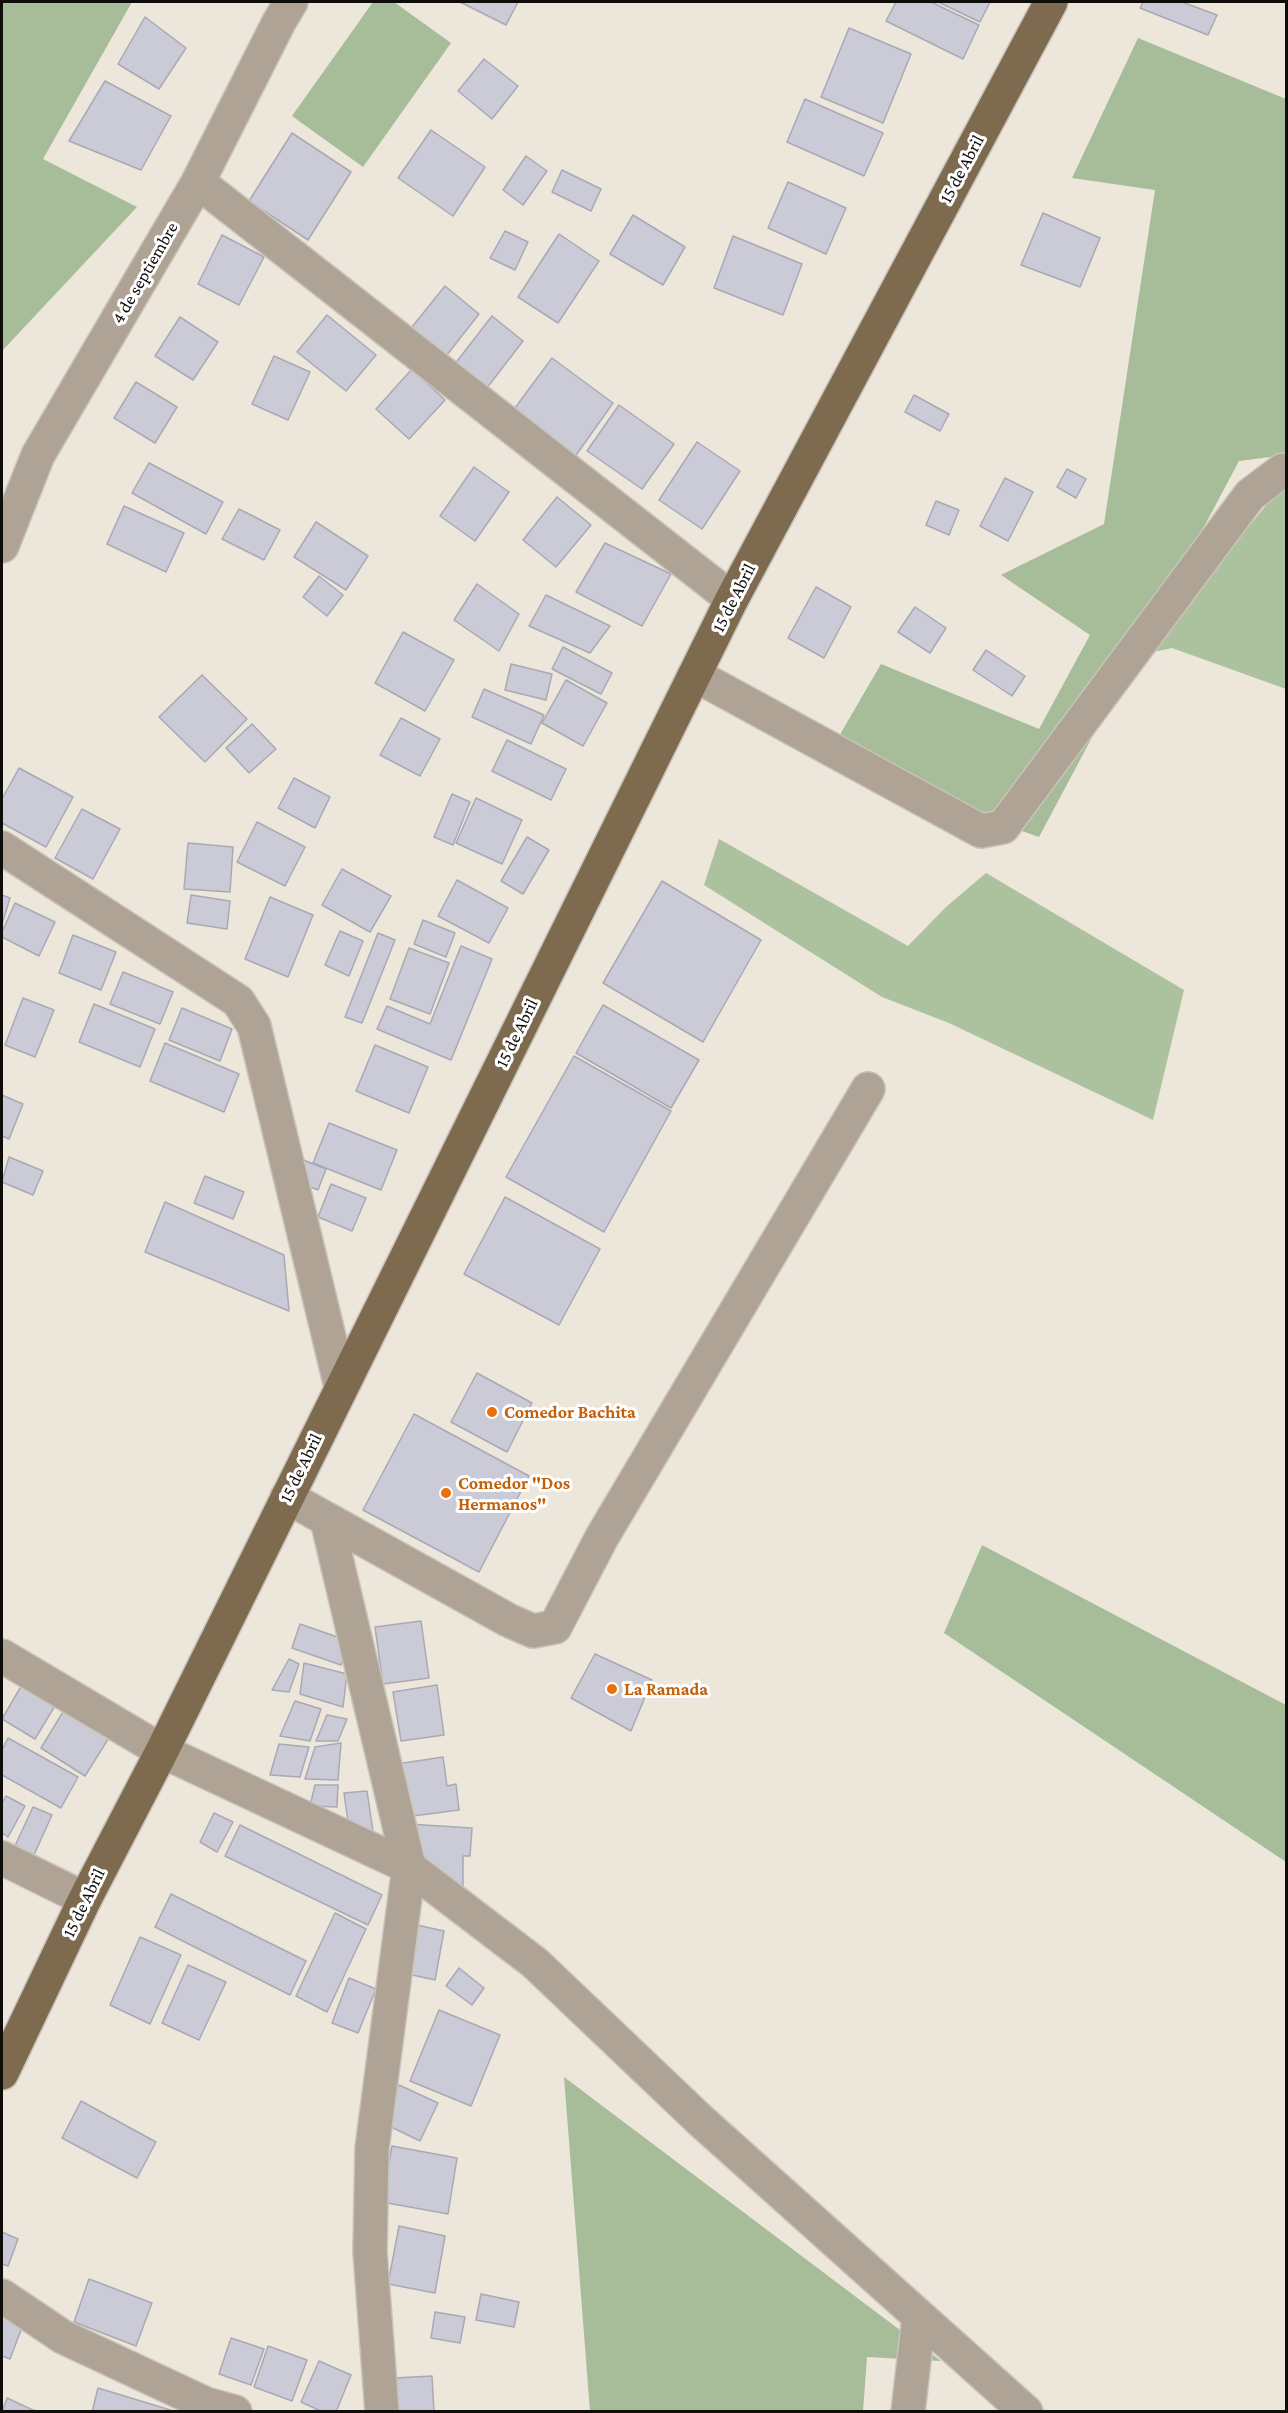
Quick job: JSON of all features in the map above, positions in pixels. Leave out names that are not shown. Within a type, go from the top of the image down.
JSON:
[{"type":"main road","name":"15 de Abril","points":[[2,2073],[85,1899],[162,1750],[732,599],[1051,2]]},
{"type":"street","name":"4 de septiembre","points":[[2,546],[38,455],[198,182],[291,2]]},
{"type":"street","points":[[198,182],[732,599]]},
{"type":"street","points":[[695,675],[981,831],[1003,827],[1250,495],[1283,470],[1287,471]]},
{"type":"street","points":[[2,848],[238,1001],[254,1026],[341,1387]]},
{"type":"street","points":[[287,1497],[516,1624],[533,1631],[555,1628],[602,1537],[868,1089]]},
{"type":"street","points":[[327,1520],[409,1867],[372,2148],[370,2252],[382,2412]]},
{"type":"street","points":[[2,1656],[162,1750],[409,1867],[535,1963],[700,2120],[1026,2412]]},
{"type":"street","points":[[2,1858],[85,1899]]},
{"type":"street","points":[[2,2296],[63,2337],[206,2404],[235,2412]]},
{"type":"street","points":[[908,2412],[919,2317]]},
{"type":"green space","points":[[2,2],[132,2],[43,159],[137,207],[2,351]]},
{"type":"green space","points":[[373,2],[394,2],[451,43],[363,167],[292,116]]},
{"type":"green space","points":[[1138,38],[1286,99],[1286,455],[1239,461],[1039,837],[824,762],[881,664],[1039,729],[1090,635],[1001,575],[1104,524],[1155,190],[1072,178]]},
{"type":"green space","points":[[1286,481],[1286,689],[1172,648],[1144,654]]},
{"type":"green space","points":[[719,839],[908,946],[946,907],[986,873],[1184,990],[1153,1120],[949,1023],[882,997],[704,885]]},
{"type":"green space","points":[[982,1545],[1286,1705],[1286,1862],[944,1633]]},
{"type":"green space","points":[[564,2077],[941,2361],[867,2357],[863,2411],[590,2411]]},
{"type":"building","points":[[460,2],[518,2],[506,25]]},
{"type":"building","points":[[896,2],[931,2],[979,25],[963,59],[886,21]]},
{"type":"building","points":[[938,2],[990,2],[980,22]]},
{"type":"building","points":[[1143,2],[1182,2],[1217,15],[1208,35],[1140,8]]},
{"type":"building","points":[[145,17],[186,48],[159,89],[118,64]]},
{"type":"building","points":[[849,28],[911,54],[883,123],[821,97]]},
{"type":"building","points":[[484,59],[518,86],[492,119],[458,91]]},
{"type":"building","points":[[105,81],[171,116],[141,170],[69,141]]},
{"type":"building","points":[[805,99],[883,133],[864,176],[787,142]]},
{"type":"building","points":[[431,130],[485,167],[453,216],[398,178]]},
{"type":"building","points":[[292,133],[351,172],[308,240],[249,201]]},
{"type":"building","points":[[526,156],[547,171],[523,205],[503,190]]},
{"type":"building","points":[[562,170],[601,189],[591,211],[552,192]]},
{"type":"building","points":[[788,182],[846,208],[826,254],[768,228]]},
{"type":"building","points":[[1043,213],[1100,238],[1080,287],[1021,265]]},
{"type":"building","points":[[633,215],[685,247],[663,285],[610,254]]},
{"type":"building","points":[[505,231],[528,242],[515,270],[490,258]]},
{"type":"building","points":[[559,234],[599,261],[558,323],[518,297]]},
{"type":"building","points":[[222,235],[264,257],[239,305],[198,284]]},
{"type":"building","points":[[733,236],[802,264],[783,315],[714,288]]},
{"type":"building","points":[[445,286],[479,314],[439,365],[404,337]]},
{"type":"building","points":[[327,315],[376,355],[346,391],[297,352]]},
{"type":"building","points":[[492,316],[523,341],[483,393],[451,369]]},
{"type":"building","points":[[180,317],[218,342],[193,380],[155,356]]},
{"type":"building","points":[[274,356],[310,372],[288,420],[252,404]]},
{"type":"building","points":[[552,358],[613,403],[574,458],[512,412]]},
{"type":"building","points":[[412,369],[445,400],[409,439],[376,409]]},
{"type":"building","points":[[136,382],[177,407],[155,443],[114,418]]},
{"type":"building","points":[[914,395],[949,414],[940,431],[905,412]]},
{"type":"building","points":[[619,405],[674,444],[642,489],[587,451]]},
{"type":"building","points":[[697,442],[740,471],[702,529],[659,500]]},
{"type":"building","points":[[149,463],[223,502],[206,534],[132,493]]},
{"type":"building","points":[[474,467],[509,492],[475,541],[440,516]]},
{"type":"building","points":[[1067,469],[1086,479],[1076,498],[1057,487]]},
{"type":"building","points":[[1005,478],[1033,492],[1008,541],[980,526]]},
{"type":"building","points":[[557,497],[591,525],[556,567],[523,540]]},
{"type":"building","points":[[936,501],[959,510],[949,535],[926,525]]},
{"type":"building","points":[[124,506],[184,533],[166,572],[107,544]]},
{"type":"building","points":[[239,509],[280,530],[264,560],[222,539]]},
{"type":"building","points":[[316,522],[368,556],[346,590],[294,557]]},
{"type":"building","points":[[605,543],[671,574],[642,626],[576,592]]},
{"type":"building","points":[[319,576],[343,595],[327,616],[303,597]]},
{"type":"building","points":[[477,584],[519,614],[499,651],[454,620]]},
{"type":"building","points":[[816,587],[851,607],[824,658],[788,638]]},
{"type":"building","points":[[546,595],[610,626],[590,653],[529,626]]},
{"type":"building","points":[[915,607],[946,628],[930,653],[898,632]]},
{"type":"building","points":[[403,632],[454,660],[425,711],[375,683]]},
{"type":"building","points":[[563,647],[612,673],[601,694],[552,669]]},
{"type":"building","points":[[986,650],[1025,676],[1012,696],[973,670]]},
{"type":"building","points":[[511,664],[552,674],[546,700],[505,690]]},
{"type":"building","points":[[202,675],[247,719],[205,762],[159,717]]},
{"type":"building","points":[[566,680],[607,703],[583,746],[542,723]]},
{"type":"building","points":[[484,689],[544,715],[531,744],[472,717]]},
{"type":"building","points":[[401,718],[440,739],[420,776],[380,755]]},
{"type":"building","points":[[252,724],[276,749],[249,773],[226,748]]},
{"type":"building","points":[[507,740],[566,769],[551,800],[492,771]]},
{"type":"building","points":[[19,768],[73,797],[46,847],[2,823],[2,799]]},
{"type":"building","points":[[294,778],[330,797],[315,828],[278,808]]},
{"type":"building","points":[[452,794],[470,802],[453,845],[434,837]]},
{"type":"building","points":[[476,798],[522,820],[502,864],[456,843]]},
{"type":"building","points":[[82,809],[120,829],[93,879],[55,858]]},
{"type":"building","points":[[257,822],[305,847],[285,886],[237,862]]},
{"type":"building","points":[[527,837],[549,850],[523,894],[501,881]]},
{"type":"building","points":[[188,843],[233,847],[230,892],[184,889]]},
{"type":"building","points":[[342,869],[391,896],[370,932],[322,905]]},
{"type":"building","points":[[457,880],[508,908],[489,943],[438,916]]},
{"type":"building","points":[[662,881],[761,940],[703,1042],[603,983]]},
{"type":"building","points":[[2,895],[10,898],[2,924]]},
{"type":"building","points":[[191,895],[230,901],[227,929],[187,923]]},
{"type":"building","points":[[270,897],[313,915],[288,977],[245,959]]},
{"type":"building","points":[[15,903],[55,922],[39,956],[2,937]]},
{"type":"building","points":[[423,920],[455,933],[446,957],[414,944]]},
{"type":"building","points":[[340,931],[363,941],[349,976],[325,965]]},
{"type":"building","points":[[378,933],[395,940],[362,1023],[345,1017]]},
{"type":"building","points":[[73,935],[116,952],[101,990],[59,973]]},
{"type":"building","points":[[461,946],[492,959],[451,1060],[377,1029],[387,1006],[430,1024]]},
{"type":"building","points":[[409,948],[449,963],[430,1014],[390,999]]},
{"type":"building","points":[[123,972],[173,992],[160,1024],[110,1004]]},
{"type":"building","points":[[23,998],[54,1010],[35,1057],[5,1045]]},
{"type":"building","points":[[94,1004],[155,1029],[140,1067],[79,1042]]},
{"type":"building","points":[[603,1005],[699,1060],[671,1108],[576,1053]]},
{"type":"building","points":[[182,1008],[232,1029],[220,1061],[169,1040]]},
{"type":"building","points":[[165,1043],[239,1074],[224,1112],[150,1081]]},
{"type":"building","points":[[375,1045],[428,1067],[409,1113],[356,1091]]},
{"type":"building","points":[[574,1056],[671,1111],[604,1232],[506,1177]]},
{"type":"building","points":[[2,1095],[23,1104],[9,1139],[2,1136]]},
{"type":"building","points":[[329,1123],[397,1150],[381,1190],[313,1163]]},
{"type":"building","points":[[9,1157],[43,1171],[33,1195],[2,1182]]},
{"type":"building","points":[[301,1159],[326,1169],[318,1190],[293,1180]]},
{"type":"building","points":[[205,1176],[244,1192],[233,1219],[194,1203]]},
{"type":"building","points":[[331,1184],[366,1198],[352,1231],[318,1217]]},
{"type":"building","points":[[505,1197],[600,1249],[559,1325],[464,1274]]},
{"type":"building","points":[[165,1202],[284,1255],[289,1311],[145,1252]]},
{"type":"building","name":"Comedor Bachita","points":[[477,1373],[532,1403],[507,1452],[451,1422]]},
{"type":"building","name":"Comedor \"Dos Hermanos\"","points":[[414,1414],[529,1476],[479,1572],[363,1510]]},
{"type":"building","points":[[421,1621],[429,1678],[383,1684],[375,1627]]},
{"type":"building","points":[[300,1624],[349,1641],[341,1665],[292,1648]]},
{"type":"building","name":"La Ramada","points":[[595,1654],[652,1680],[631,1731],[571,1698]]},
{"type":"building","points":[[289,1659],[299,1664],[289,1692],[272,1690]]},
{"type":"building","points":[[304,1663],[347,1674],[343,1707],[300,1694]]},
{"type":"building","points":[[23,1683],[56,1704],[35,1739],[2,1719]]},
{"type":"building","points":[[437,1685],[444,1735],[401,1741],[393,1692]]},
{"type":"building","points":[[295,1701],[321,1709],[310,1741],[280,1736]]},
{"type":"building","points":[[66,1707],[110,1736],[85,1776],[41,1748]]},
{"type":"building","points":[[327,1715],[347,1719],[338,1741],[316,1741]]},
{"type":"building","points":[[8,1738],[78,1777],[61,1808],[2,1775],[2,1750]]},
{"type":"building","points":[[341,1743],[338,1780],[305,1779],[315,1747]]},
{"type":"building","points":[[279,1744],[309,1747],[300,1777],[270,1775]]},
{"type":"building","points":[[443,1757],[447,1786],[456,1784],[459,1810],[405,1817],[397,1764]]},
{"type":"building","points":[[315,1785],[338,1785],[337,1807],[310,1806]]},
{"type":"building","points":[[367,1791],[374,1838],[349,1829],[344,1793]]},
{"type":"building","points":[[6,1796],[25,1806],[8,1837],[2,1833],[2,1803]]},
{"type":"building","points":[[33,1807],[52,1815],[33,1857],[14,1848]]},
{"type":"building","points":[[214,1813],[233,1822],[217,1852],[200,1842]]},
{"type":"building","points":[[408,1824],[472,1828],[470,1856],[463,1856],[463,1891],[412,1862]]},
{"type":"building","points":[[240,1825],[382,1895],[368,1925],[225,1856]]},
{"type":"building","points":[[171,1894],[306,1961],[290,1995],[155,1927]]},
{"type":"building","points":[[335,1913],[366,1929],[327,2012],[296,1996]]},
{"type":"building","points":[[408,1923],[444,1931],[435,1980],[399,1972]]},
{"type":"building","points":[[140,1937],[181,1955],[150,2024],[110,2005]]},
{"type":"building","points":[[188,1965],[226,1982],[199,2040],[162,2023]]},
{"type":"building","points":[[459,1968],[484,1988],[472,2005],[446,1986]]},
{"type":"building","points":[[349,1978],[376,1989],[358,2033],[332,2023]]},
{"type":"building","points":[[439,2010],[500,2035],[471,2106],[410,2081]]},
{"type":"building","points":[[399,2085],[438,2103],[420,2141],[381,2122]]},
{"type":"building","points":[[81,2101],[156,2142],[137,2178],[62,2138]]},
{"type":"building","points":[[392,2146],[457,2158],[448,2214],[382,2202]]},
{"type":"building","points":[[399,2226],[445,2236],[435,2293],[388,2284]]},
{"type":"building","points":[[2,2232],[18,2239],[8,2266],[2,2264]]},
{"type":"building","points":[[89,2279],[152,2303],[136,2346],[74,2322]]},
{"type":"building","points":[[481,2294],[519,2302],[514,2327],[476,2320]]},
{"type":"building","points":[[2,2308],[26,2317],[10,2359],[2,2356]]},
{"type":"building","points":[[435,2312],[465,2317],[460,2343],[431,2338]]},
{"type":"building","points":[[231,2338],[264,2349],[251,2385],[219,2374]]},
{"type":"building","points":[[268,2346],[307,2360],[292,2401],[254,2387]]},
{"type":"building","points":[[319,2361],[351,2375],[336,2412],[323,2412],[301,2402]]},
{"type":"building","points":[[432,2376],[434,2412],[397,2412],[395,2378]]},
{"type":"building","points":[[98,2388],[177,2412],[92,2412]]},
{"type":"building","points":[[7,2398],[37,2412],[2,2412]]},
{"type":"place","name":"Comedor Bachita","points":[[492,1412]]},
{"type":"place","name":"Comedor \"Dos Hermanos\"","points":[[446,1493]]},
{"type":"place","name":"La Ramada","points":[[612,1689]]}]
